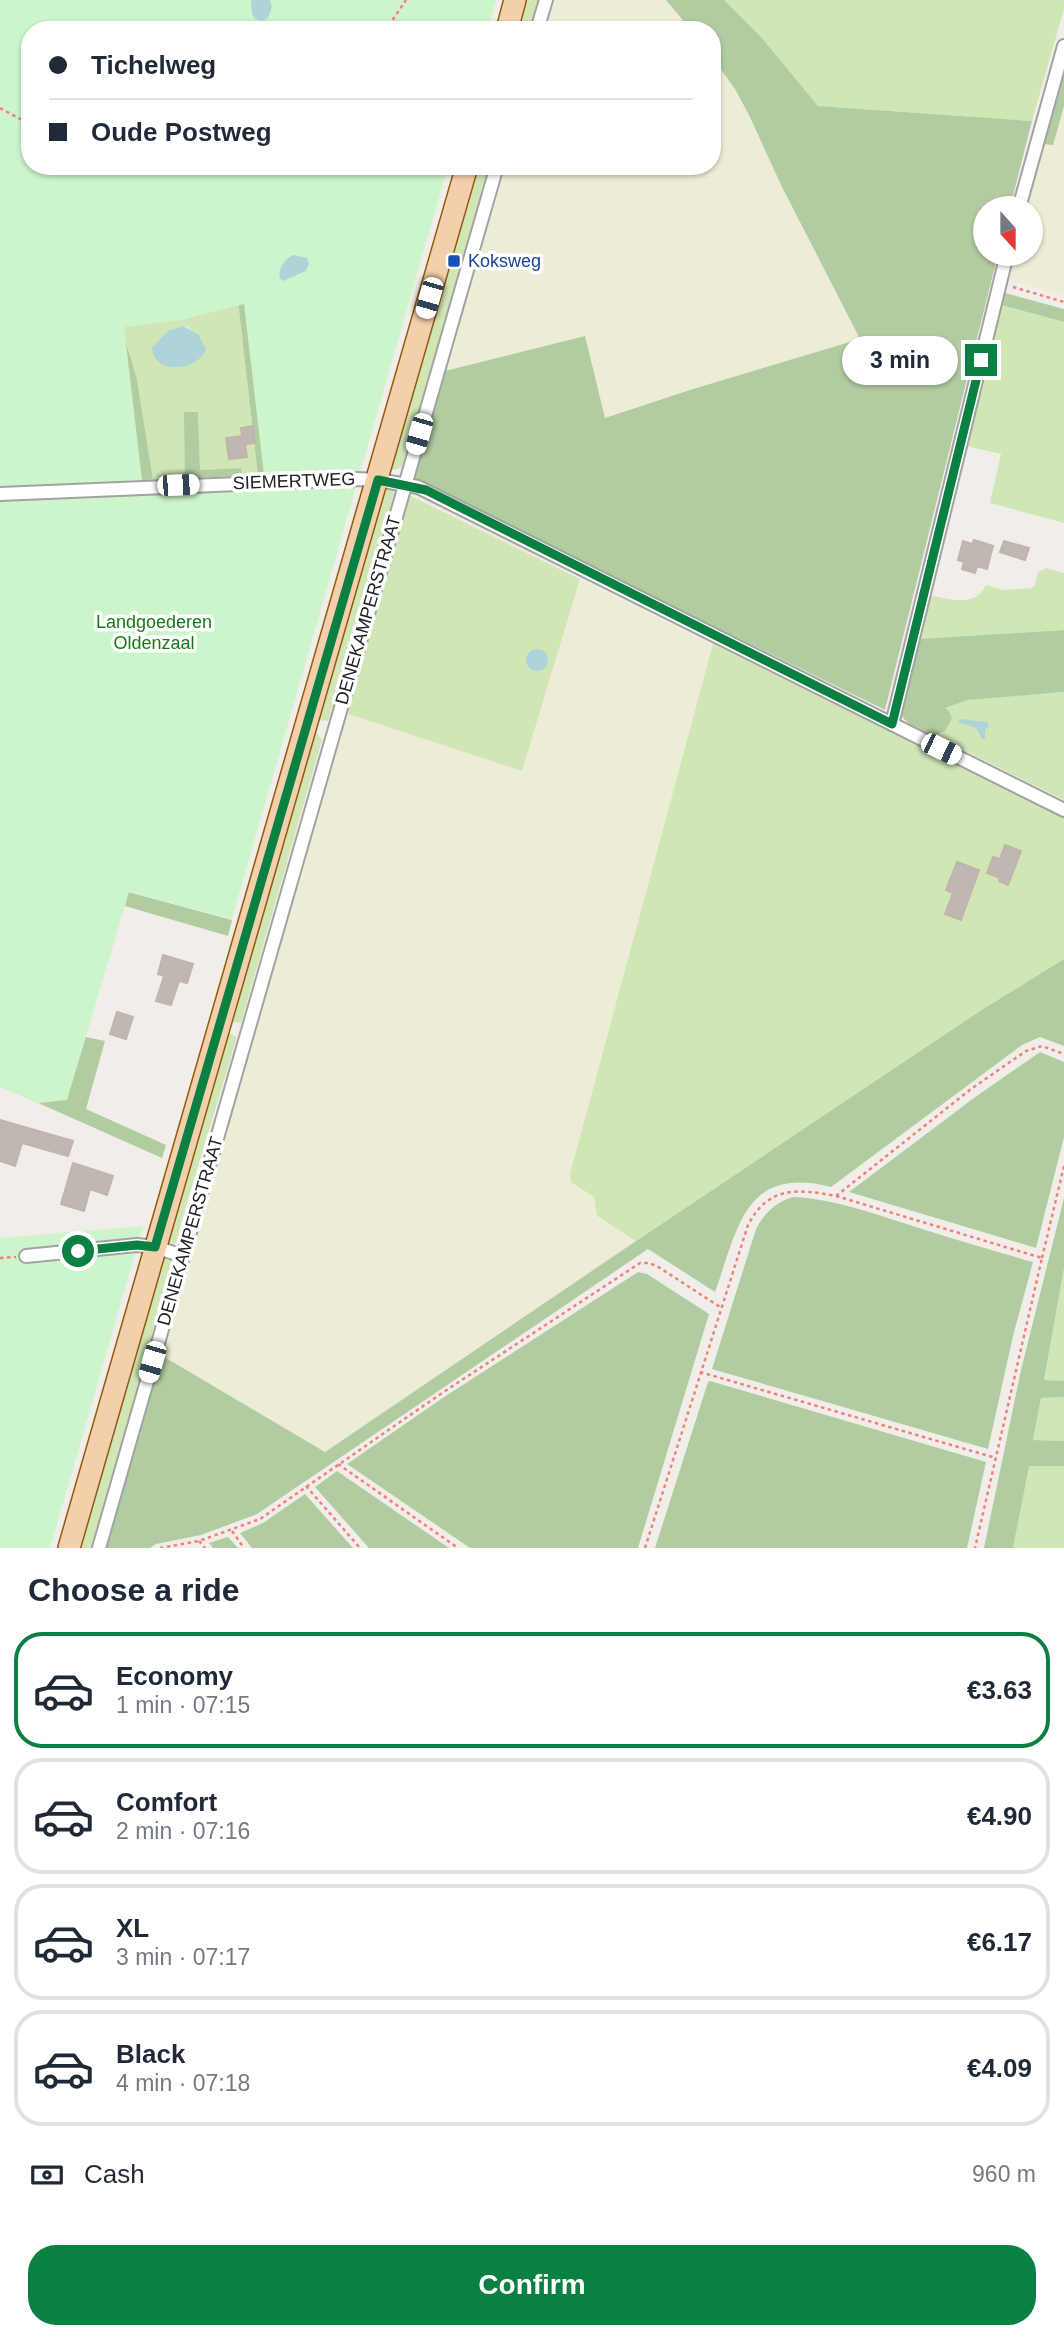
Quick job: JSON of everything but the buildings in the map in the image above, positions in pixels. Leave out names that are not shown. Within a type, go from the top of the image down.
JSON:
[{"type":"main road","points":[[509,21],[515,0]]},
{"type":"main road","name":"DENEKAMPERSTRAAT","points":[[69,1548],[155,1247],[233,1029],[306,722],[464,175]]},
{"type":"street","points":[[540,21],[546,0]]},
{"type":"street","points":[[1022,196],[1064,46]]},
{"type":"street","name":"DENEKAMPERSTRAAT","points":[[99,1548],[183,1256],[233,1029],[333,732],[494,175]]},
{"type":"street","points":[[892,724],[1004,266]]},
{"type":"street","points":[[378,480],[426,490],[1064,810]]},
{"type":"street","name":"SIEMERTWEG","points":[[0,494],[255,482],[378,480]]},
{"type":"street","points":[[306,722],[333,732]]},
{"type":"street","points":[[26,1256],[137,1245],[155,1247],[183,1256]]},
{"type":"path","points":[[392,21],[406,0]]},
{"type":"path","points":[[0,108],[21,119]]},
{"type":"path","points":[[999,284],[1064,302]]},
{"type":"path","points":[[836,1196],[971,1089],[1026,1051],[1042,1046],[1064,1054]]},
{"type":"path","points":[[975,1548],[1064,1166]]},
{"type":"path","points":[[645,1548],[748,1225],[755,1212],[769,1200],[786,1192],[803,1190],[836,1196],[1042,1258]]},
{"type":"path","points":[[160,1548],[199,1541],[260,1518],[453,1385],[640,1263],[657,1266],[721,1308]]},
{"type":"path","points":[[700,1373],[996,1458]]},
{"type":"path","points":[[338,1464],[458,1548]]},
{"type":"path","points":[[306,1486],[360,1548]]},
{"type":"path","points":[[231,1530],[244,1548]]},
{"type":"path","points":[[199,1541],[205,1548]]},
{"type":"green space","name":"Landgoederen Oldenzaal","points":[[0,0],[496,0],[490,21],[21,21],[21,175],[445,175],[232,919],[129,892],[67,1100],[38,1103],[0,1086]],"holes":[[[244,304],[264,475],[142,480],[124,327],[181,320]]]},
{"type":"green space","points":[[522,0],[541,0],[535,21],[516,21]]},
{"type":"green space","points":[[556,0],[666,0],[684,21],[550,21]]},
{"type":"green space","points":[[666,0],[724,0],[761,37],[818,106],[1032,121],[1013,196],[973,196],[973,266],[995,266],[885,710],[413,478],[445,371],[585,336],[605,418],[860,339],[781,185],[749,115],[721,70],[721,21],[684,21]]},
{"type":"green space","points":[[724,0],[1064,0],[1064,9],[1032,121],[818,106],[761,37]]},
{"type":"green space","points":[[1064,57],[1064,106],[1053,145],[1041,144]]},
{"type":"green space","points":[[721,70],[749,115],[781,185],[860,340],[605,418],[445,371],[503,175],[721,175]]},
{"type":"green space","points":[[1064,106],[1064,296],[1009,280],[1008,276],[1010,266],[1043,266],[1043,196],[1028,196],[1041,144],[1053,145]]},
{"type":"green space","points":[[29,175],[50,175],[233,257],[258,476],[242,477],[241,468],[200,470],[198,412],[185,412],[185,479],[153,480],[137,380],[0,351]],"holes":[[[183,326],[188,327],[201,339],[152,347],[169,330]]]},
{"type":"green space","points":[[469,175],[487,175],[402,467],[393,470],[388,466]]},
{"type":"green space","points":[[233,257],[307,474],[258,476]]},
{"type":"green space","points":[[1005,293],[1064,309],[1064,322],[1001,305]]},
{"type":"green space","points":[[1001,305],[1064,322],[1064,523],[990,503],[1001,454],[966,446]]},
{"type":"green space","points":[[126,343],[137,380],[153,480],[139,481]]},
{"type":"green space","points":[[184,412],[198,412],[200,470],[241,468],[242,477],[185,479]]},
{"type":"green space","points":[[390,486],[394,491],[388,518],[328,721],[316,720],[381,488]]},
{"type":"green space","points":[[409,495],[580,579],[522,771],[345,713]]},
{"type":"green space","points":[[1046,568],[1064,573],[1064,630],[918,639],[929,595],[961,600],[976,597],[986,585],[1004,590],[1032,588],[1038,572]]},
{"type":"green space","points":[[580,579],[713,644],[570,1174],[594,1197],[597,1217],[636,1241],[325,1452],[161,1355],[345,713],[522,771]]},
{"type":"green space","points":[[1064,630],[1064,692],[967,700],[945,708],[952,718],[945,731],[935,736],[914,726],[902,716],[900,711],[918,639]]},
{"type":"green space","points":[[713,644],[1064,817],[1064,959],[980,1011],[636,1241],[597,1216],[594,1197],[571,1182],[570,1174]]},
{"type":"green space","points":[[1064,692],[1064,800],[935,736],[942,734],[952,718],[949,711],[944,709],[967,699]]},
{"type":"green space","points":[[312,731],[322,740],[241,1023],[233,1022],[228,1018]]},
{"type":"green space","points":[[128,892],[232,920],[228,936],[125,906]]},
{"type":"green space","points":[[1064,959],[1064,1046],[1040,1037],[1022,1045],[831,1187],[802,1183],[779,1185],[762,1194],[739,1225],[715,1292],[648,1249],[257,1514],[201,1535],[156,1544],[150,1548],[105,1548],[161,1355],[325,1452],[980,1011]]},
{"type":"green space","points":[[226,1033],[236,1036],[236,1040],[179,1235],[175,1244],[168,1243],[165,1239]]},
{"type":"green space","points":[[86,1037],[105,1041],[86,1109],[166,1145],[162,1158],[0,1086],[0,1070]]},
{"type":"green space","points":[[1040,1052],[1064,1062],[1064,1137],[1036,1248],[849,1192],[978,1095]]},
{"type":"green space","points":[[793,1197],[857,1208],[1033,1262],[1013,1336],[988,1449],[712,1369],[756,1229],[771,1209]]},
{"type":"green space","points":[[1064,1198],[1064,1268],[1044,1380],[1064,1381],[1064,1397],[1041,1398],[1033,1440],[1064,1441],[1064,1466],[1029,1466],[1013,1548],[984,1548],[1021,1370]]},
{"type":"green space","points":[[143,1226],[50,1548],[0,1548],[0,1238]]},
{"type":"green space","points":[[161,1255],[172,1259],[93,1548],[76,1548]]},
{"type":"green space","points":[[1064,1268],[1064,1381],[1044,1380]]},
{"type":"green space","points":[[638,1272],[647,1274],[709,1314],[638,1548],[470,1548],[347,1464],[444,1397]]},
{"type":"green space","points":[[710,1381],[986,1462],[967,1548],[655,1548]]},
{"type":"green space","points":[[1064,1397],[1064,1441],[1033,1440],[1041,1398]]},
{"type":"green space","points":[[1028,1466],[1064,1466],[1064,1548],[1013,1548]]},
{"type":"green space","points":[[337,1471],[449,1548],[369,1548],[315,1487]]},
{"type":"green space","points":[[305,1494],[353,1548],[252,1548],[240,1533],[263,1523]]},
{"type":"green space","points":[[228,1537],[238,1548],[213,1548],[209,1543]]},
{"type":"water","points":[[251,0],[270,0],[272,7],[268,18],[262,21],[255,19]]},
{"type":"water","points":[[293,255],[307,258],[309,264],[306,271],[283,281],[279,275],[280,268]]},
{"type":"water","points":[[183,326],[198,334],[206,349],[202,356],[186,366],[159,363],[152,347],[169,330]]},
{"type":"water","points":[[533,649],[541,649],[548,656],[548,664],[541,671],[533,671],[526,664],[526,656]]},
{"type":"water","points":[[960,719],[988,722],[985,739],[982,739],[976,728],[958,722]]},
{"type":"place","name":"Koksweg","points":[[454,261]]},
{"type":"route","points":[[78,1251],[137,1245],[155,1247],[378,480],[426,490],[892,724],[981,360]]}]
